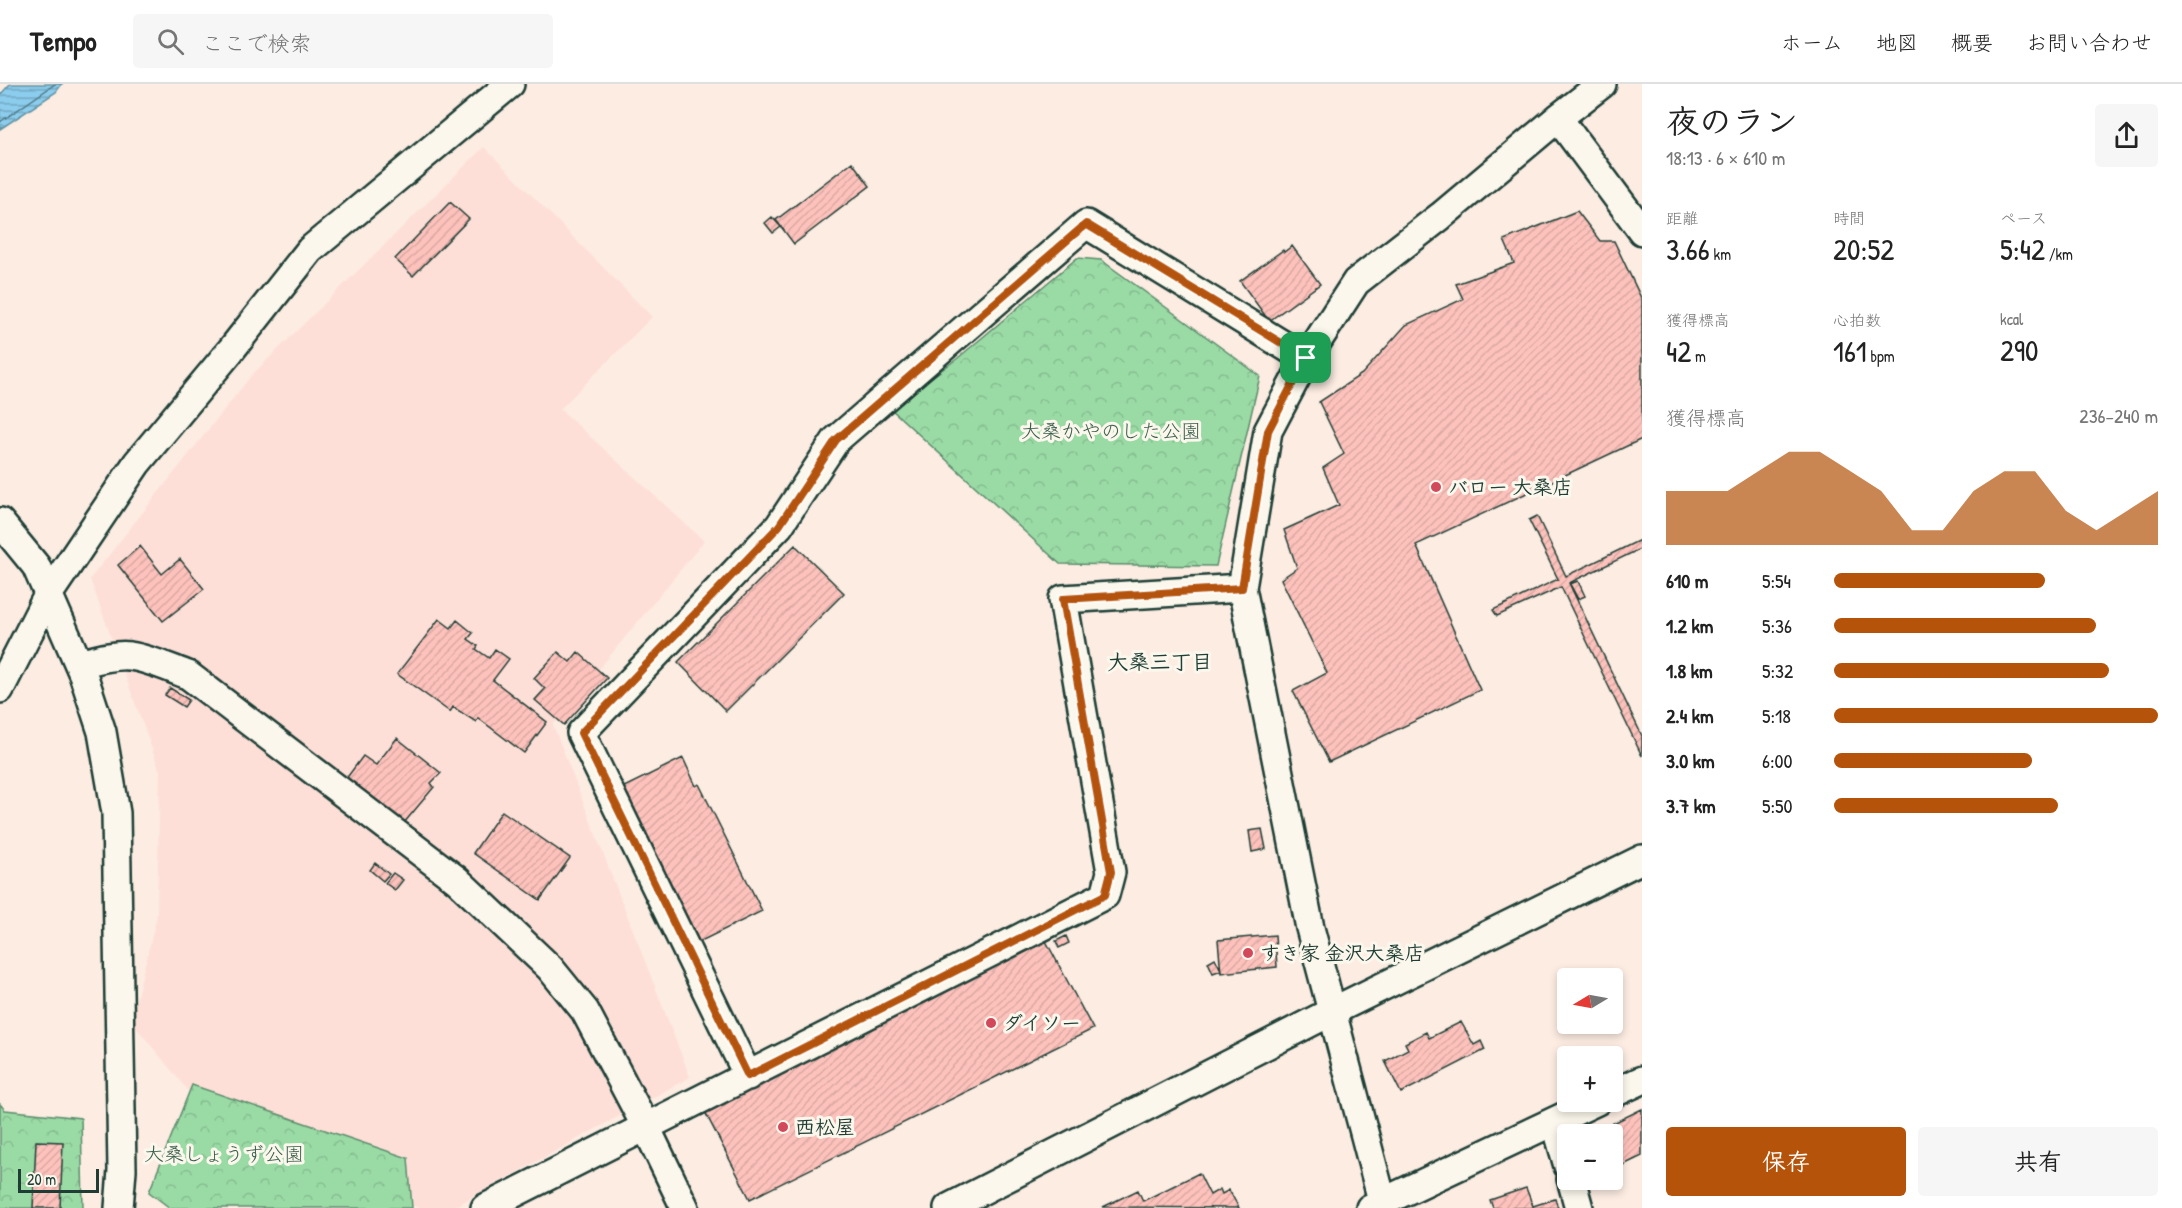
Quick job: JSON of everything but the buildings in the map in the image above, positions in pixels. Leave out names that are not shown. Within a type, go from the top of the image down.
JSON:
[{"type":"street","points":[[0,689],[48,595],[137,463],[310,250],[510,84]]},
{"type":"street","points":[[1574,1112],[1379,1206],[1333,1011],[1310,928],[1242,588],[1268,431],[1306,358],[1356,282],[1441,216],[1602,84]]},
{"type":"street","points":[[1558,118],[1642,231]]},
{"type":"street","points":[[748,1076],[581,733],[779,526],[836,440],[1086,224],[1306,358]]},
{"type":"street","points":[[0,522],[36,566],[79,664],[102,732],[116,813],[122,1170],[119,1208]]},
{"type":"street","points":[[485,1208],[1105,895],[1111,872],[1063,599],[1242,588]]},
{"type":"street","points":[[79,664],[109,657],[128,656],[188,675],[457,880],[550,968],[585,1011],[646,1127],[685,1208]]},
{"type":"street","points":[[948,1208],[1333,1011],[1642,859]]},
{"type":"street","points":[[1623,1089],[1642,1080]]},
{"type":"street","points":[[1555,1121],[1557,1128]]},
{"type":"street","points":[[1574,1190],[1579,1208]]},
{"type":"shaded area","points":[[484,147],[652,317],[560,409],[704,541],[553,725],[690,1077],[452,1208],[419,1208],[214,1122],[131,1021],[157,916],[160,771],[90,579],[251,376]]},
{"type":"green space","name":"大桑かやのした公園","points":[[1077,258],[1101,260],[1260,376],[1216,566],[1060,564],[890,408],[958,358]]},
{"type":"green space","name":"大桑しょうず公園","points":[[192,1085],[408,1158],[412,1208],[170,1208],[149,1192]]},
{"type":"green space","points":[[0,1104],[5,1110],[81,1118],[83,1208],[0,1208]]},
{"type":"water","points":[[10,84],[62,84],[56,92],[0,129],[0,95]]},
{"type":"place","name":"バロー 大桑店","points":[[1436,487]]},
{"type":"place","name":"すき家 金沢大桑店","points":[[1248,953]]},
{"type":"place","name":"ダイソー","points":[[991,1023]]},
{"type":"place","name":"西松屋","points":[[783,1127]]},
{"type":"district","name":"大桑三丁目","points":[[1160,662]]},
{"type":"route","points":[[1086,224],[1306,358],[1268,431],[1242,588],[1063,599],[1111,872],[1105,895],[748,1076],[581,733],[779,526],[836,440],[1086,224]]}]
